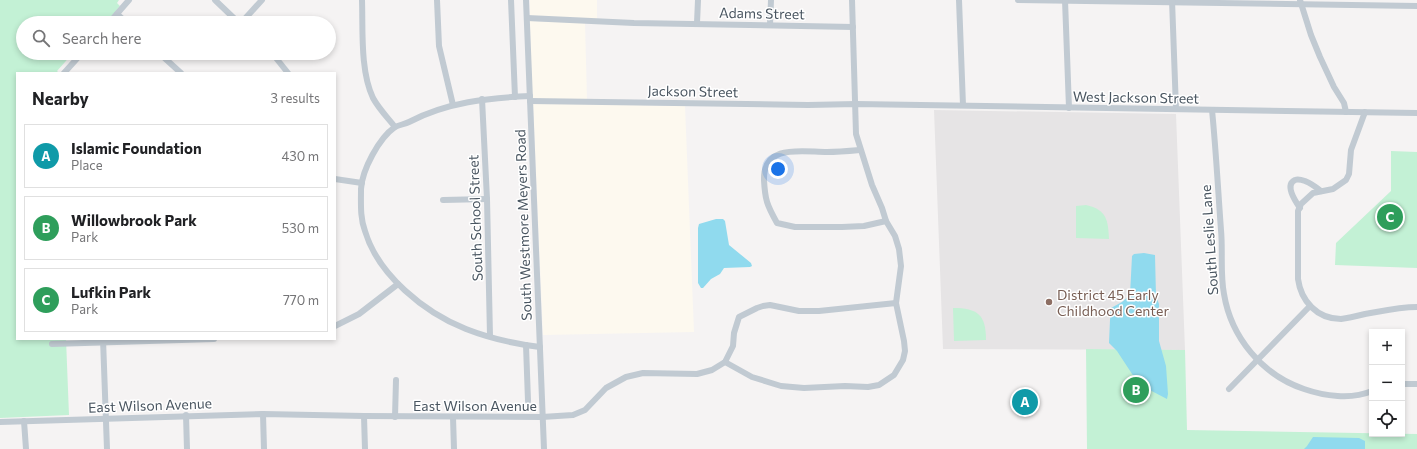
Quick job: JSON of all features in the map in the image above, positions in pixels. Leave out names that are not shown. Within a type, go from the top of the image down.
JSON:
[{"type":"street","points":[[117,14],[129,0]]},
{"type":"street","points":[[215,0],[232,16]]},
{"type":"street","points":[[247,16],[262,0]]},
{"type":"street","points":[[362,0],[364,65],[368,82],[378,106],[395,127],[374,152],[362,182],[361,208],[365,233],[376,257],[398,284],[422,304],[440,316],[466,329],[526,345],[540,347]]},
{"type":"street","points":[[437,0],[439,46],[453,105]]},
{"type":"street","points":[[511,0],[516,97]]},
{"type":"street","name":"South Westmore Meyers Road","points":[[526,0],[544,449]]},
{"type":"street","points":[[697,23],[698,0]]},
{"type":"street","points":[[770,25],[771,0]]},
{"type":"street","points":[[852,0],[856,134],[872,185],[886,221],[896,241],[900,258],[901,266],[896,303],[905,345],[901,365],[894,375],[885,382],[874,386],[804,388],[785,386],[763,381],[746,374],[725,362],[733,346],[734,333],[739,317],[757,308],[770,306],[799,311],[819,311],[896,303]]},
{"type":"street","points":[[959,0],[963,106]]},
{"type":"street","points":[[1018,0],[1172,1],[1417,6]]},
{"type":"street","points":[[1065,0],[1069,108]]},
{"type":"street","points":[[1172,1],[1176,109]]},
{"type":"street","points":[[1301,3],[1320,57],[1334,87],[1344,103],[1346,112]]},
{"type":"street","name":"Adams Street","points":[[526,18],[634,23],[853,27]]},
{"type":"street","points":[[65,72],[76,60]]},
{"type":"street","points":[[167,60],[180,72]]},
{"type":"street","points":[[278,60],[287,72]]},
{"type":"street","name":"Jackson Street","points":[[395,127],[420,116],[453,105],[482,99],[516,97],[530,99],[802,105],[856,104]]},
{"type":"street","name":"South School Street","points":[[482,99],[487,199],[490,336]]},
{"type":"street","name":"West Jackson Street","points":[[856,104],[1417,112]]},
{"type":"street","name":"South Leslie Lane","points":[[1212,110],[1223,250],[1222,279],[1227,309],[1236,329],[1245,345],[1257,360],[1285,380],[1311,391],[1339,396],[1369,392]]},
{"type":"street","points":[[1365,112],[1351,150],[1349,174],[1346,180],[1333,189],[1313,193],[1300,208],[1298,218],[1299,289],[1309,307],[1324,315],[1340,319],[1394,309],[1417,307]]},
{"type":"street","points":[[860,150],[835,152],[789,152],[780,154],[771,159],[764,173],[766,201],[777,223],[795,227],[856,227],[886,221]]},
{"type":"street","points":[[336,179],[362,182]]},
{"type":"street","points":[[1300,208],[1290,187],[1295,180],[1305,181],[1321,191]]},
{"type":"street","points":[[443,200],[487,199]]},
{"type":"street","points":[[336,326],[359,314],[398,284]]},
{"type":"street","points":[[1229,389],[1309,307]]},
{"type":"street","points":[[52,344],[103,340],[107,449]]},
{"type":"street","points":[[526,345],[528,401]]},
{"type":"street","name":"East Wilson Avenue","points":[[0,422],[186,415],[264,414],[542,418],[573,415],[585,410],[606,388],[630,376],[651,373],[702,373],[712,370],[725,362]]},
{"type":"street","points":[[395,417],[396,380]]},
{"type":"street","points":[[1405,384],[1417,384]]},
{"type":"street","points":[[264,414],[264,449]]},
{"type":"street","points":[[186,415],[187,449]]},
{"type":"street","points":[[364,416],[365,449]]},
{"type":"street","points":[[453,417],[454,449]]},
{"type":"street","points":[[24,421],[26,449]]},
{"type":"shaded area","points":[[530,0],[597,0],[597,21],[530,16]]},
{"type":"shaded area","points":[[530,21],[585,23],[587,100],[532,99]]},
{"type":"shaded area","points":[[533,103],[685,106],[694,332],[543,335]]},
{"type":"shaded area","points":[[934,110],[1176,114],[1185,350],[943,349]]},
{"type":"green space","points":[[0,0],[119,0],[117,3],[120,6],[112,16],[16,16],[16,60],[67,60],[57,71],[58,72],[16,72],[16,340],[66,340],[69,415],[0,418]]},
{"type":"green space","points":[[1391,151],[1417,152],[1417,268],[1335,265],[1336,243],[1391,191]]},
{"type":"green space","points":[[1086,205],[1098,210],[1105,217],[1108,226],[1109,239],[1076,238],[1076,206]]},
{"type":"green space","points":[[953,308],[969,309],[979,315],[986,331],[986,340],[954,341]]},
{"type":"green space","points":[[1086,349],[1185,350],[1187,430],[1369,433],[1369,437],[1405,437],[1405,434],[1417,434],[1417,449],[1087,449]]},
{"type":"water","points":[[716,219],[723,219],[725,221],[729,245],[751,263],[752,266],[724,268],[720,274],[711,279],[703,288],[701,288],[698,283],[698,228],[699,224]]},
{"type":"water","points":[[1144,253],[1155,255],[1156,296],[1159,304],[1159,341],[1166,366],[1167,399],[1142,386],[1136,380],[1117,351],[1109,343],[1111,308],[1122,302],[1130,295],[1132,256],[1134,254]]},
{"type":"water","points":[[1313,437],[1359,438],[1365,441],[1365,449],[1304,449]]},
{"type":"place","name":"Lufkin Park","points":[[1390,217]]},
{"type":"place","name":"District 45 Early Childhood Center","points":[[1049,302]]},
{"type":"place","name":"Willowbrook Park","points":[[1136,390]]},
{"type":"place","name":"Islamic Foundation","points":[[1025,402]]}]
